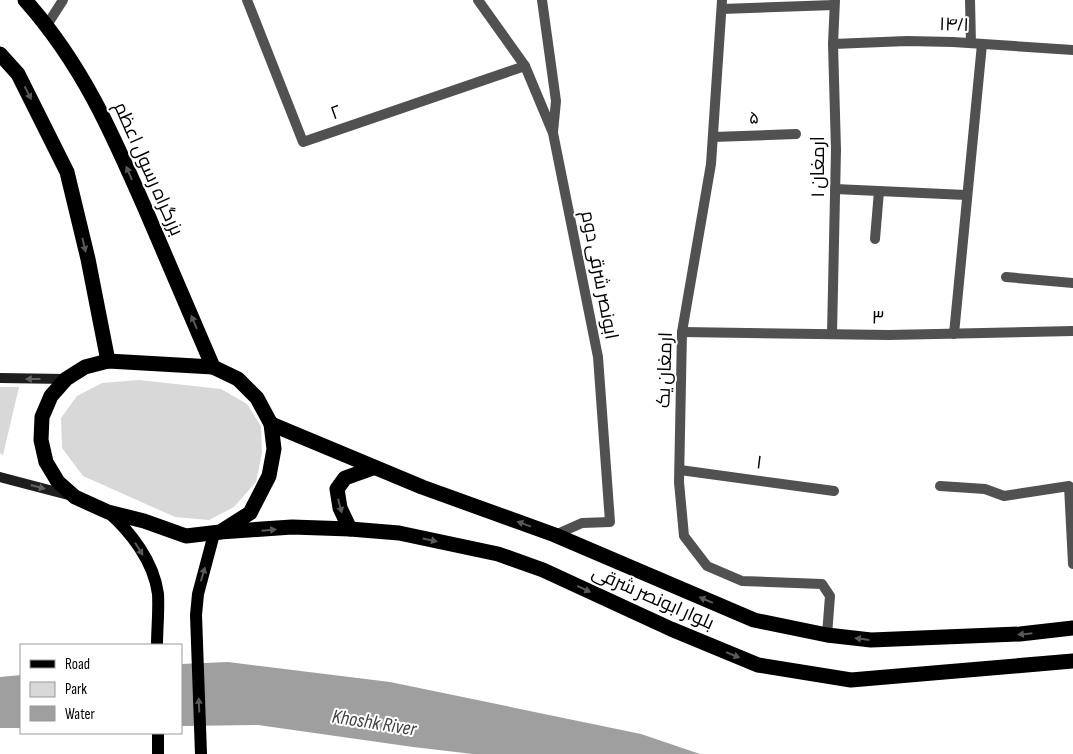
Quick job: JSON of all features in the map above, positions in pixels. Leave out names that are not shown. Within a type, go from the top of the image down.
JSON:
[{"type":"highway","name":"بزرگراه رسول اعظم","points":[[25,0],[47,25],[89,88],[113,136],[214,367]]},
{"type":"highway","points":[[0,54],[18,74],[67,172],[88,259],[108,361]]},
{"type":"highway","points":[[66,379],[86,367],[108,361],[214,367],[238,379],[257,398],[271,424],[274,450],[270,476],[250,513],[217,533]]},
{"type":"highway","name":"بلوار ابونصر شرقی","points":[[66,379],[51,396],[42,418],[40,440],[46,462],[58,482],[75,497],[108,512],[144,521],[186,536],[292,527],[350,529],[399,533],[498,554],[542,570],[670,629],[758,665],[851,680],[1073,661]]},
{"type":"highway","name":"بلوار ابونصر شرقی","points":[[271,424],[373,468],[555,535],[754,620],[827,635],[871,640],[1020,634],[1073,628]]},
{"type":"highway","points":[[350,529],[340,508],[337,489],[345,478],[373,468]]},
{"type":"main road","points":[[0,378],[66,379]]},
{"type":"main road","points":[[0,477],[75,497]]},
{"type":"main road","points":[[108,512],[137,544],[148,563],[155,581],[158,595],[157,644]]},
{"type":"main road","points":[[201,754],[196,615],[198,594],[217,533]]},
{"type":"main road","points":[[158,734],[158,754]]},
{"type":"street","points":[[47,25],[63,0]]},
{"type":"street","name":"۲","points":[[248,0],[304,142],[525,66]]},
{"type":"street","name":"ابونصر شرقی دوم","points":[[478,0],[525,66],[553,133],[598,357],[610,522],[582,523],[555,535]]},
{"type":"street","points":[[542,0],[556,101],[553,133]]},
{"type":"street","points":[[954,334],[976,43],[970,0]]},
{"type":"street","points":[[722,5],[834,3]]},
{"type":"street","name":"ارمغان ۱","points":[[832,334],[836,189],[834,3]]},
{"type":"street","name":"ارمغان یک","points":[[722,5],[711,164],[682,332],[680,470],[684,536],[707,566],[742,581],[822,584],[830,596],[827,635]]},
{"type":"street","name":"۱۴/۱","points":[[833,44],[907,41],[976,43],[1073,50]]},
{"type":"street","name":"۵","points":[[713,136],[796,134]]},
{"type":"street","points":[[836,189],[966,195]]},
{"type":"street","points":[[875,239],[879,191]]},
{"type":"street","points":[[1006,278],[1073,283]]},
{"type":"street","name":"۳","points":[[682,332],[889,335],[1073,331]]},
{"type":"street","name":"۱","points":[[680,470],[834,491]]},
{"type":"street","points":[[940,486],[985,489],[1004,496],[1068,486],[1073,564]]},
{"type":"green space","points":[[139,380],[221,389],[247,404],[261,426],[262,453],[256,482],[234,507],[209,520],[175,517],[83,476],[62,448],[61,418],[77,396],[102,383]]},
{"type":"green space","points":[[0,387],[19,387],[3,455],[0,453]]},
{"type":"water","name":"Khoshk River","points":[[228,662],[390,682],[641,734],[700,754],[473,754],[258,725],[182,726],[182,664]]},
{"type":"water","points":[[20,675],[20,728],[0,728],[0,677]]}]
